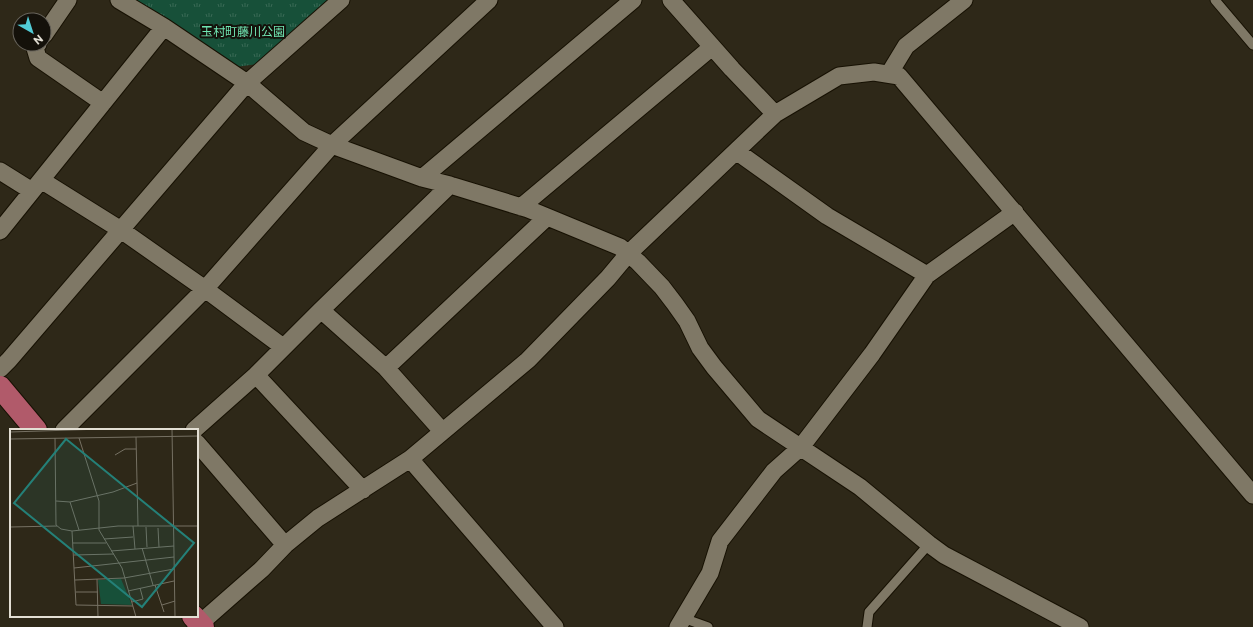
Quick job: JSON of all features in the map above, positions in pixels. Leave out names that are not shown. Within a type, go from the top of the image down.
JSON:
[{"type":"main road","points":[[0,387],[35,429]]},
{"type":"street","points":[[52,23],[68,0]]},
{"type":"street","points":[[119,0],[164,27],[248,83],[304,132],[332,145],[422,178],[521,207],[620,247],[652,276],[676,304],[687,321],[700,348],[714,368],[758,419],[860,487],[944,555],[1080,627]]},
{"type":"street","points":[[0,369],[248,83],[341,0]]},
{"type":"street","points":[[65,429],[205,289],[332,145],[489,0]]},
{"type":"street","points":[[422,178],[633,0]]},
{"type":"street","points":[[671,0],[732,69],[775,114]]},
{"type":"street","points":[[889,74],[906,46],[964,0]]},
{"type":"street","points":[[0,231],[164,27]]},
{"type":"street","points":[[521,207],[712,47]]},
{"type":"street","points":[[36,52],[38,58],[103,103]]},
{"type":"street","points":[[198,624],[262,569],[285,545],[318,518],[410,459],[528,360],[608,278],[628,254],[775,114],[839,76],[868,73],[900,76],[1253,495]]},
{"type":"street","points":[[736,151],[827,216],[927,276]]},
{"type":"street","points":[[0,171],[37,186],[121,230],[205,289],[283,347]]},
{"type":"street","points":[[195,429],[256,375],[450,185]]},
{"type":"street","points":[[681,623],[710,573],[720,541],[774,471],[801,447],[872,354],[927,276],[1015,212]]},
{"type":"street","points":[[386,368],[547,217]]},
{"type":"street","points":[[321,310],[386,368],[442,431]]},
{"type":"street","points":[[256,375],[363,490]]},
{"type":"street","points":[[198,444],[285,545]]},
{"type":"street","points":[[410,459],[555,627]]},
{"type":"lane","points":[[1215,0],[1253,45]]},
{"type":"lane","points":[[867,627],[869,612],[929,544]]},
{"type":"lane","points":[[681,623],[708,627]]},
{"type":"green space","name":"玉村町藤川公園","points":[[135,0],[329,0],[257,64],[235,67],[169,20]]}]
